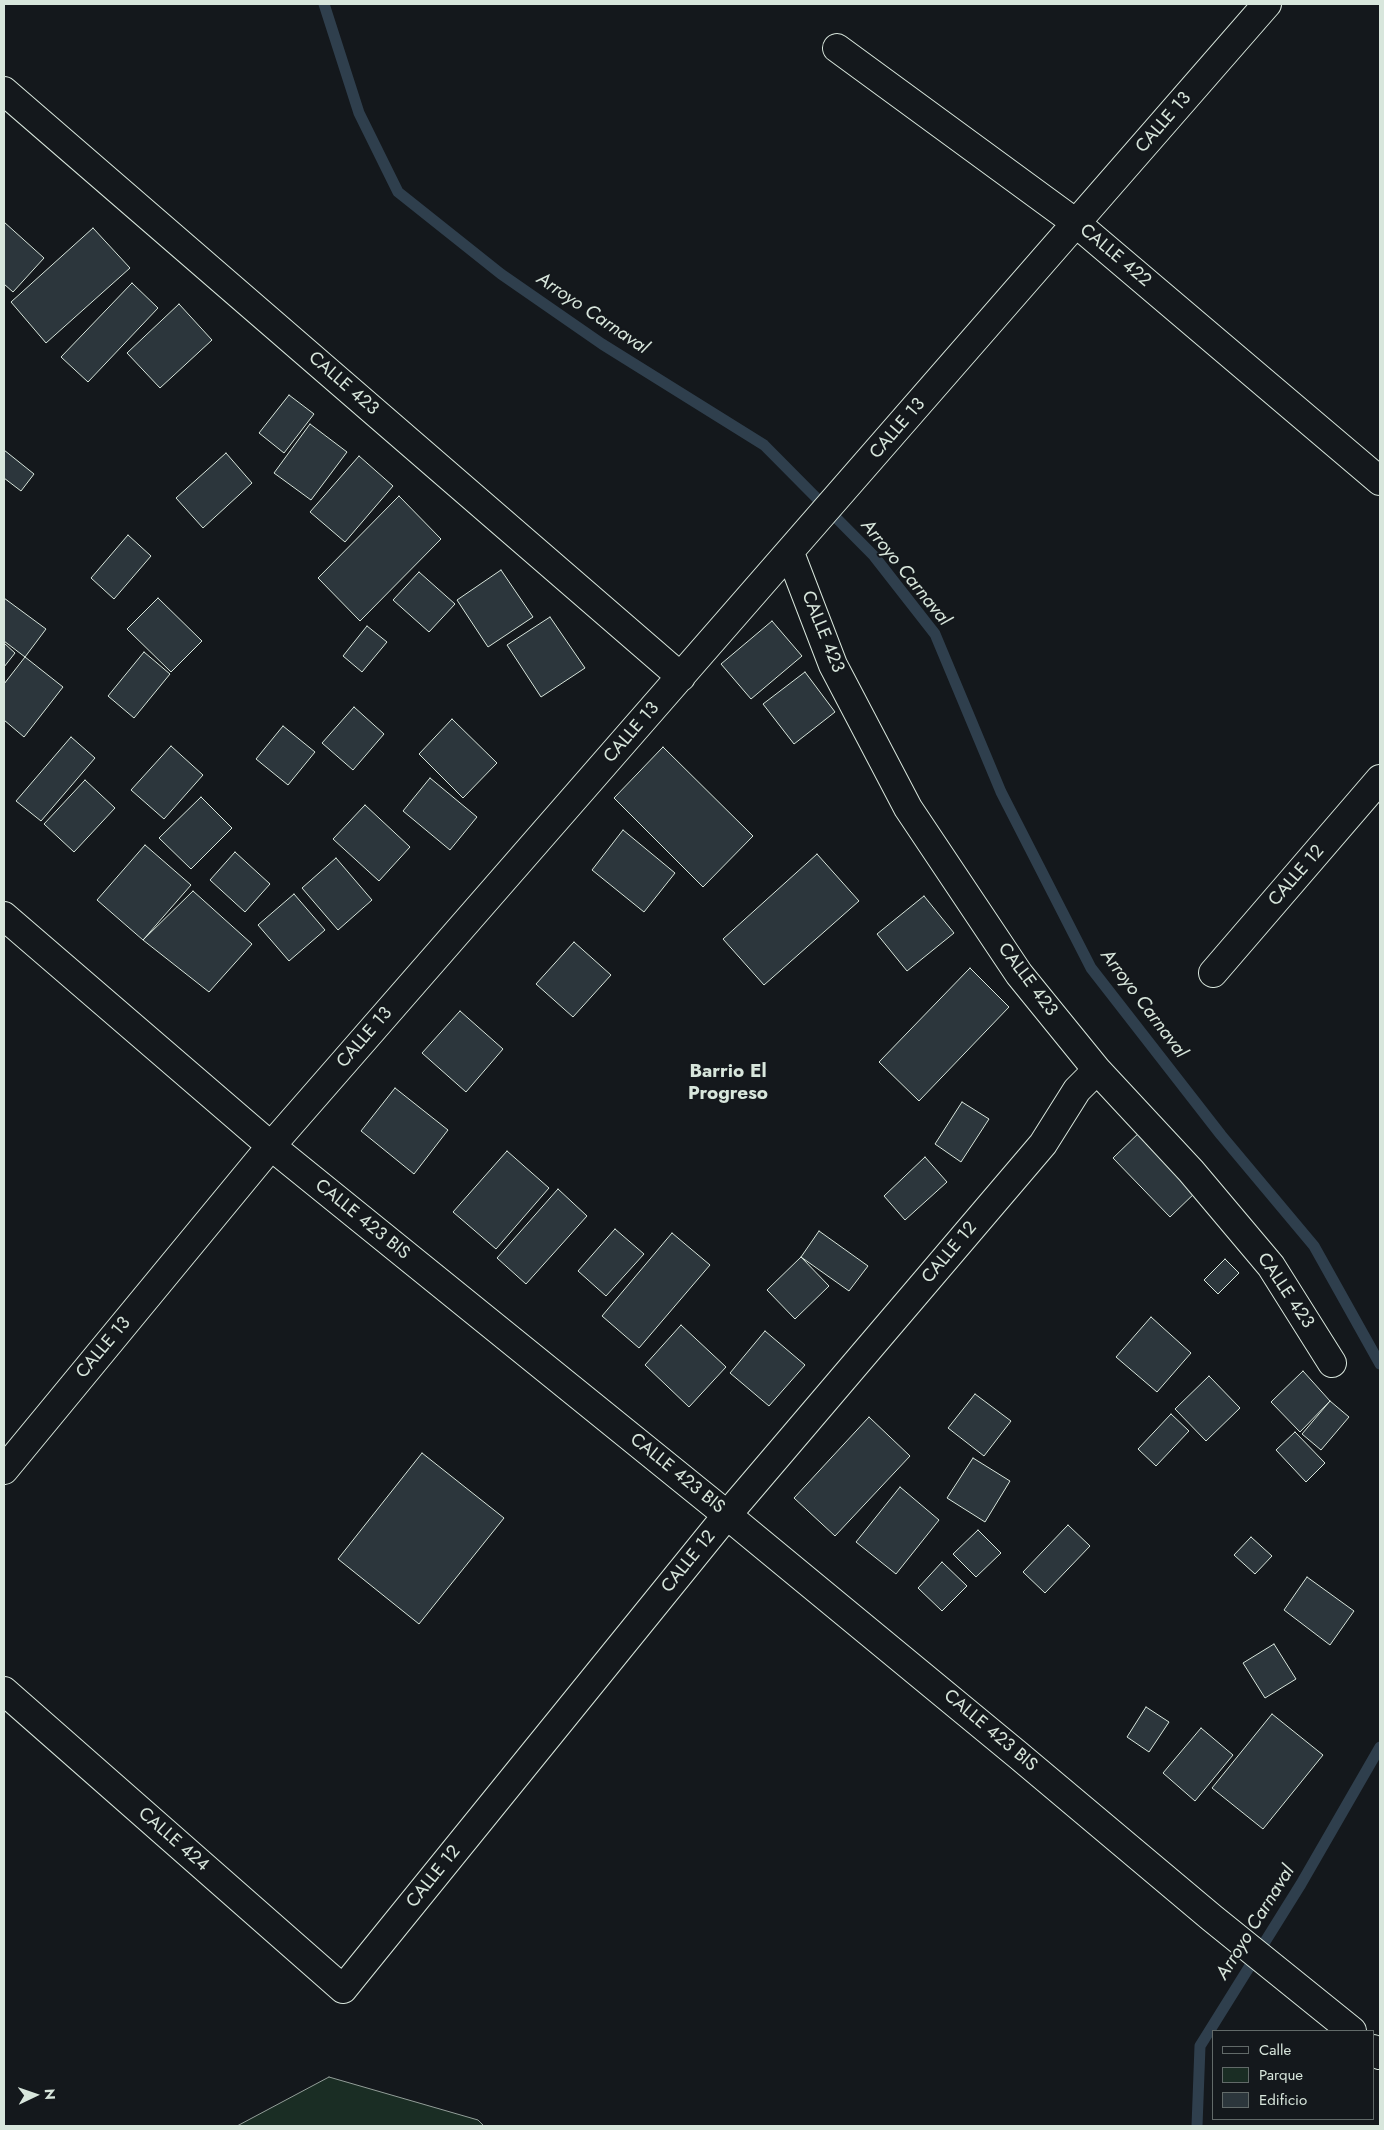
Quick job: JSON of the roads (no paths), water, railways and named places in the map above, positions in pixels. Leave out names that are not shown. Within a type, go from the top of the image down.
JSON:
[{"type":"street","name":"CALLE 13","points":[[4,1470],[271,1146],[1267,4]]},
{"type":"street","name":"CALLE 422","points":[[836,48],[1076,223],[1380,481]]},
{"type":"street","name":"CALLE 423","points":[[4,91],[681,677]]},
{"type":"street","name":"CALLE 423","points":[[794,548],[834,665],[908,808],[1020,974],[1097,1070],[1191,1171],[1271,1266],[1332,1363]]},
{"type":"street","name":"CALLE 12","points":[[1213,972],[1380,779]]},
{"type":"street","name":"CALLE 423 BIS","points":[[4,916],[271,1146],[727,1515],[1212,1918],[1351,2030]]},
{"type":"street","name":"CALLE 12","points":[[343,1989],[727,1515],[1043,1144],[1077,1090],[1097,1070]]},
{"type":"street","name":"CALLE 424","points":[[4,1691],[343,1989]]},
{"type":"waterway","name":"Arroyo Carnaval","points":[[324,4],[359,113],[398,192],[501,274],[602,344],[764,445],[874,556],[935,634],[1001,792],[1091,968],[1221,1135],[1314,1246],[1380,1364]]},
{"type":"waterway","name":"Arroyo Carnaval","points":[[1197,2126],[1200,2046],[1301,1884],[1380,1747]]},
{"type":"district","name":"Barrio El Progreso","points":[[728,1083]]}]
